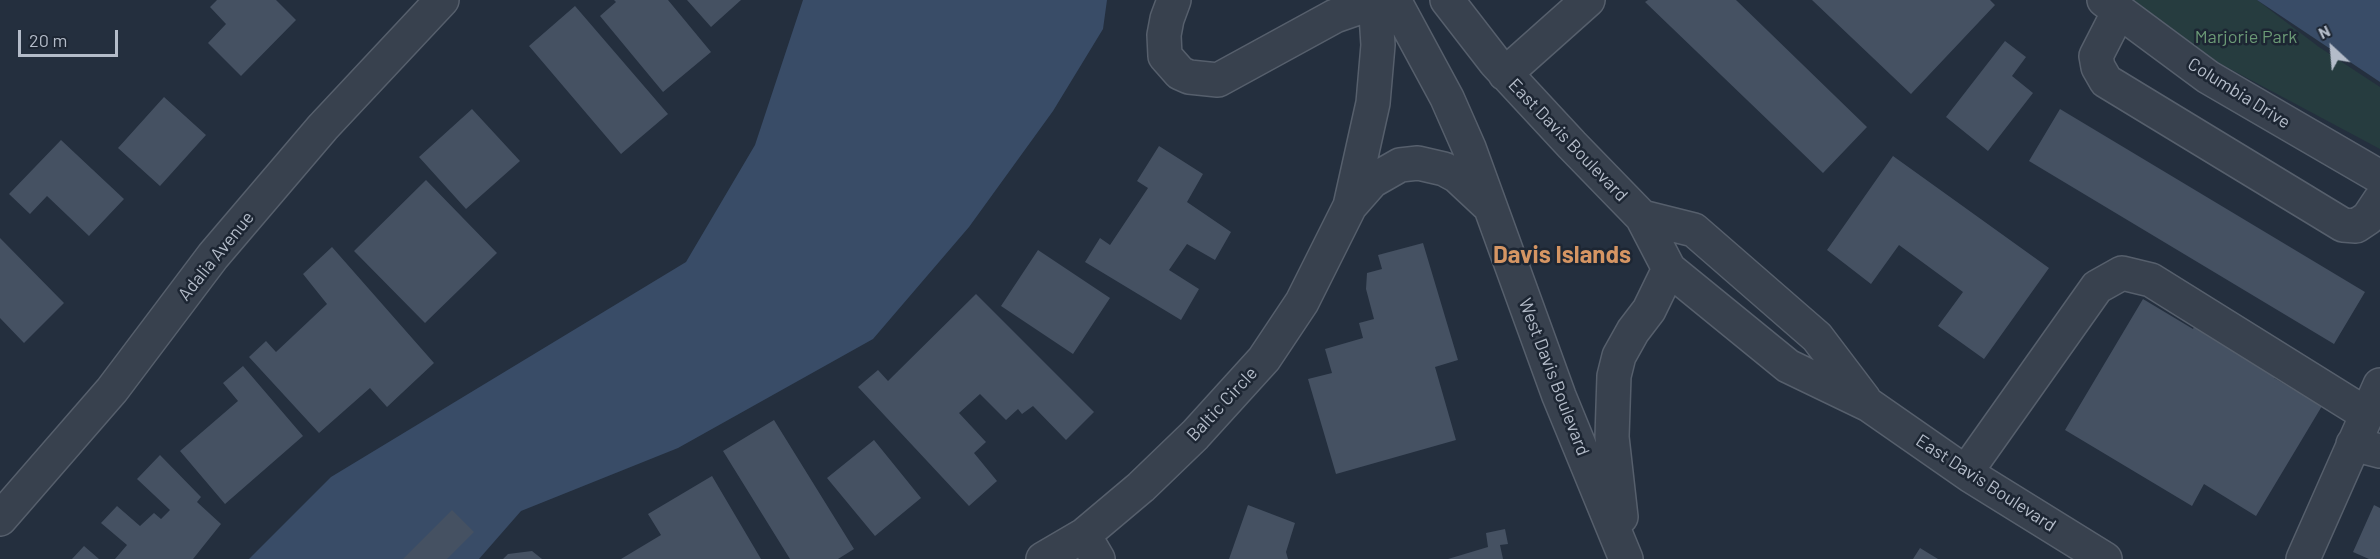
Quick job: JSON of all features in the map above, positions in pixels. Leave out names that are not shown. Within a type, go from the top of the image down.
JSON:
[{"type":"street","name":"Adalia Avenue","points":[[0,519],[112,390],[213,256],[308,144],[442,0]]},
{"type":"street","points":[[1174,0],[1164,35],[1165,56],[1180,73],[1189,77],[1218,80],[1335,16],[1381,1],[1373,103],[1350,206]]},
{"type":"street","name":"East Davis Boulevard","points":[[1447,0],[1500,68],[1642,217],[1669,269],[1788,366],[1869,405],[1966,472],[2105,559]]},
{"type":"street","points":[[1500,68],[1588,0]]},
{"type":"street","name":"West Davis Boulevard","points":[[1381,1],[1447,98],[1493,210],[1559,396],[1626,559]]},
{"type":"street","points":[[2112,6],[2096,56],[2098,67],[2106,81],[2343,225],[2356,226],[2368,218],[2380,200]]},
{"type":"street","name":"Columbia Drive","points":[[2112,6],[2208,77],[2380,177]]},
{"type":"street","points":[[1350,206],[1372,181],[1400,165],[1418,164],[1444,169],[1456,176],[1493,210]]},
{"type":"street","name":"Baltic Circle","points":[[1043,559],[1091,547],[1242,385],[1264,358],[1302,302],[1350,206]]},
{"type":"street","name":"East Davis Boulevard","points":[[1642,217],[1694,230],[1817,337],[1869,405]]},
{"type":"street","name":"West Davis Boulevard","points":[[1626,559],[1612,437],[1614,376],[1619,356],[1633,331],[1650,310],[1669,269]]},
{"type":"street","points":[[1966,472],[2097,287],[2122,273],[2151,280],[2366,414]]},
{"type":"street","points":[[2303,559],[2367,448],[2366,414],[2380,385]]},
{"type":"green space","name":"Marjorie Park","points":[[2134,0],[2257,0],[2319,47],[2380,87],[2380,149],[2219,63]]},
{"type":"water","points":[[803,0],[1107,0],[1103,29],[1053,111],[969,227],[873,339],[678,448],[521,511],[479,559],[249,559],[331,477],[686,262],[755,145]]},
{"type":"water","points":[[2257,0],[2380,0],[2380,82]]},
{"type":"building","points":[[217,0],[276,0],[296,20],[241,76],[208,43],[226,24],[210,7]]},
{"type":"building","points":[[614,0],[668,0],[711,52],[663,92],[600,16],[616,2]]},
{"type":"building","points":[[687,0],[741,0],[711,27]]},
{"type":"building","points":[[1648,0],[1736,0],[1867,127],[1823,173],[1645,2]]},
{"type":"building","points":[[1812,0],[1990,0],[1995,5],[1911,94]]},
{"type":"building","points":[[575,6],[668,114],[621,154],[529,46]]},
{"type":"building","points":[[2005,41],[2026,57],[2012,76],[2033,93],[1988,151],[1946,117]]},
{"type":"building","points":[[164,97],[206,135],[160,186],[118,148]]},
{"type":"building","points":[[472,109],[520,161],[466,209],[419,157]]},
{"type":"building","points":[[2060,109],[2365,292],[2334,344],[2029,161]]},
{"type":"building","points":[[61,140],[124,199],[89,236],[47,196],[30,214],[9,194]]},
{"type":"building","points":[[1159,146],[1203,174],[1187,202],[1231,232],[1215,260],[1187,244],[1169,270],[1199,289],[1181,320],[1085,262],[1100,238],[1110,245],[1148,188],[1137,181]]},
{"type":"building","points":[[1893,156],[2049,268],[1984,359],[1938,326],[1963,292],[1899,245],[1871,284],[1827,250]]},
{"type":"building","points":[[426,180],[497,253],[425,323],[354,251]]},
{"type":"building","points":[[0,238],[64,303],[24,343],[0,318]]},
{"type":"building","points":[[1423,243],[1458,360],[1435,367],[1456,440],[1336,474],[1308,379],[1332,373],[1325,349],[1363,338],[1359,323],[1374,319],[1366,289],[1367,273],[1382,269],[1378,255]]},
{"type":"building","points":[[332,247],[434,363],[387,407],[370,388],[319,433],[249,357],[266,341],[276,352],[327,304],[303,274]]},
{"type":"building","points":[[1038,250],[1110,298],[1073,354],[1001,306]]},
{"type":"building","points":[[976,294],[1094,412],[1066,440],[1033,406],[1022,414],[1018,409],[1006,420],[980,394],[959,413],[986,442],[974,453],[997,481],[969,506],[858,387],[878,370],[888,381]]},
{"type":"building","points":[[2143,299],[2193,329],[2197,321],[2278,370],[2274,378],[2322,406],[2256,516],[2204,484],[2192,506],[2065,430]]},
{"type":"building","points":[[243,366],[303,436],[225,504],[180,451],[238,401],[223,383]]},
{"type":"building","points":[[774,420],[854,549],[838,559],[790,559],[723,451]]},
{"type":"building","points":[[874,440],[921,498],[875,536],[827,478]]},
{"type":"building","points":[[160,455],[201,497],[197,502],[221,524],[193,559],[115,559],[127,545],[101,523],[117,506],[140,526],[154,513],[161,519],[170,510],[137,479]]},
{"type":"building","points":[[712,476],[761,559],[621,559],[661,535],[648,514]]},
{"type":"building","points":[[1248,505],[1295,523],[1286,552],[1288,559],[1229,559]]},
{"type":"building","points":[[2374,505],[2380,508],[2380,559],[2369,559],[2353,552]]},
{"type":"building","points":[[452,510],[474,532],[447,559],[403,559]]},
{"type":"building","points":[[1505,529],[1508,544],[1500,545],[1503,559],[1448,559],[1488,547],[1486,533]]},
{"type":"building","points":[[84,546],[99,559],[72,559]]},
{"type":"building","points":[[1920,548],[1938,559],[1913,559]]},
{"type":"building","points":[[532,551],[542,559],[503,559],[508,554]]},
{"type":"district","name":"Davis Islands","points":[[1562,255]]}]
